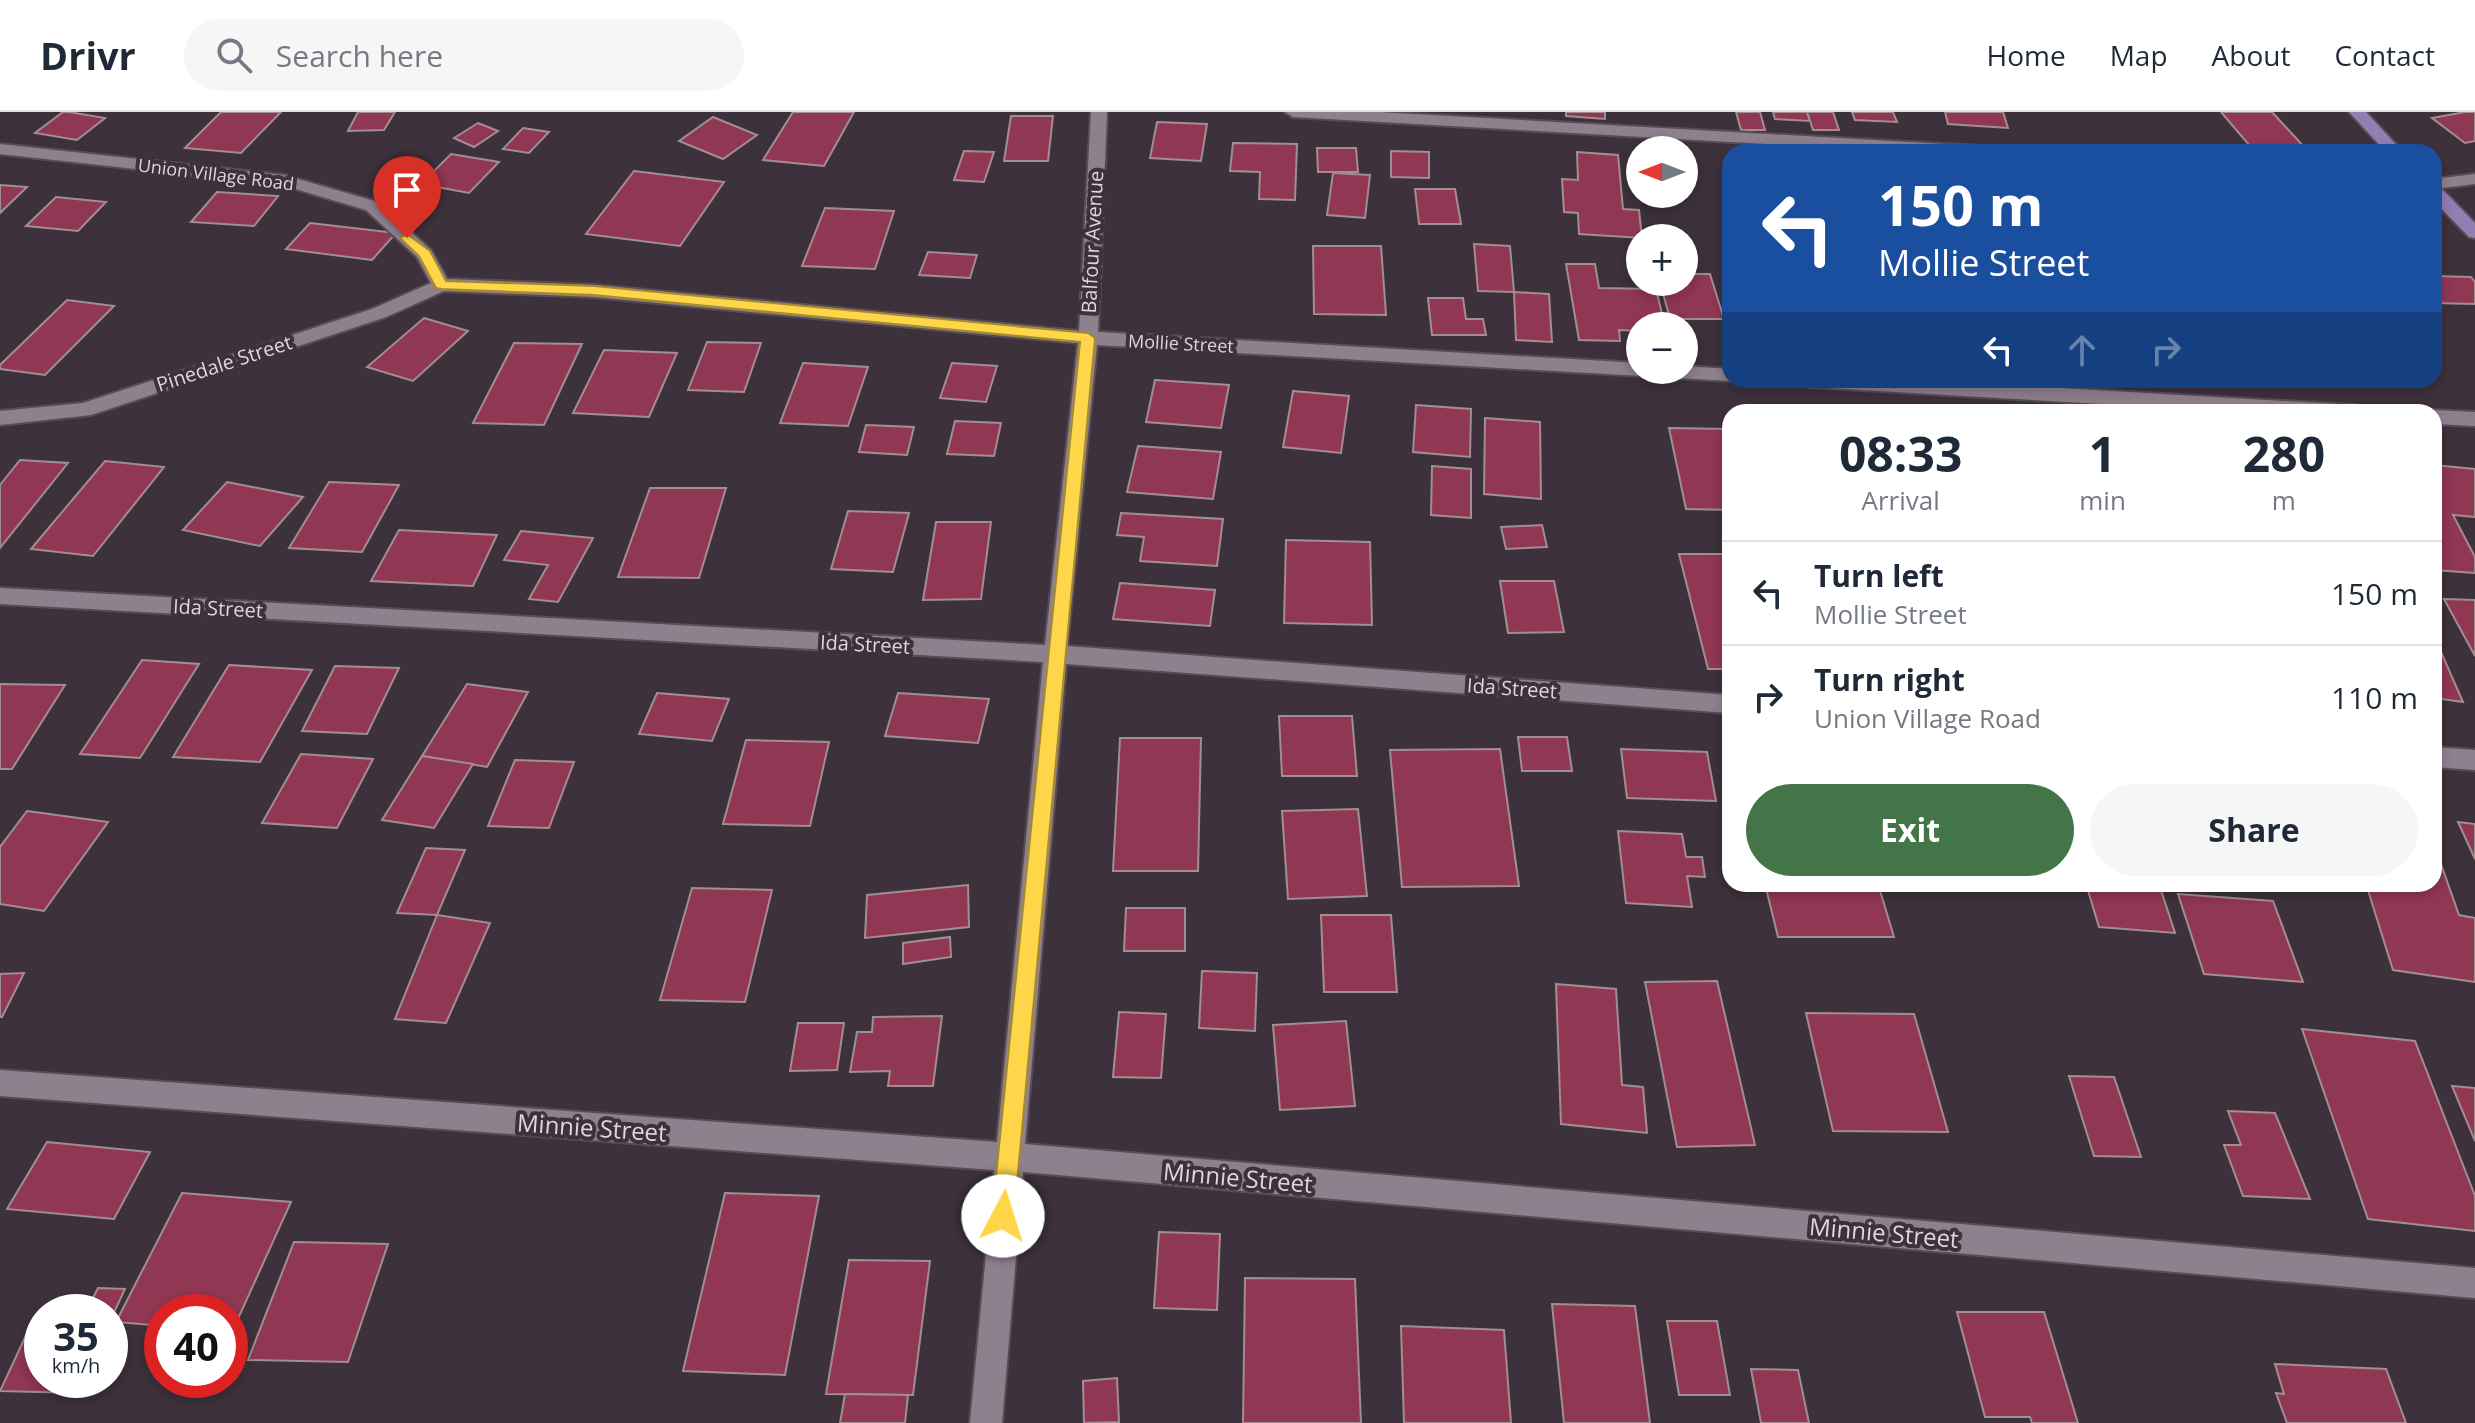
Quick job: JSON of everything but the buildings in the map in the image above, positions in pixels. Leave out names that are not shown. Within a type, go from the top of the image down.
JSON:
[{"type":"main road","points":[[2357,112],[2387,144]]},
{"type":"main road","points":[[2442,199],[2475,233]]},
{"type":"street","name":"Balfour Avenue","points":[[986,1423],[1055,654],[1088,338],[1099,112]]},
{"type":"street","points":[[1293,112],[1856,144]]},
{"type":"street","name":"Union Village Road","points":[[0,149],[284,180],[372,206],[425,254],[441,285]]},
{"type":"street","points":[[2442,183],[2475,179]]},
{"type":"street","name":"Mollie Street","points":[[441,285],[594,291],[1088,338],[1722,375]]},
{"type":"street","name":"Pinedale Street","points":[[0,418],[84,410],[379,313],[441,285]]},
{"type":"street","points":[[1946,388],[2219,404]]},
{"type":"street","points":[[2442,417],[2475,419]]},
{"type":"street","name":"Ida Street","points":[[0,596],[1055,654],[1722,703]]},
{"type":"street","points":[[2442,758],[2475,760]]},
{"type":"street","name":"Minnie Street","points":[[0,1083],[1008,1157],[2475,1283]]},
{"type":"route","points":[[407,238],[425,254],[441,285],[594,291],[1088,338],[1003,1216]]}]
